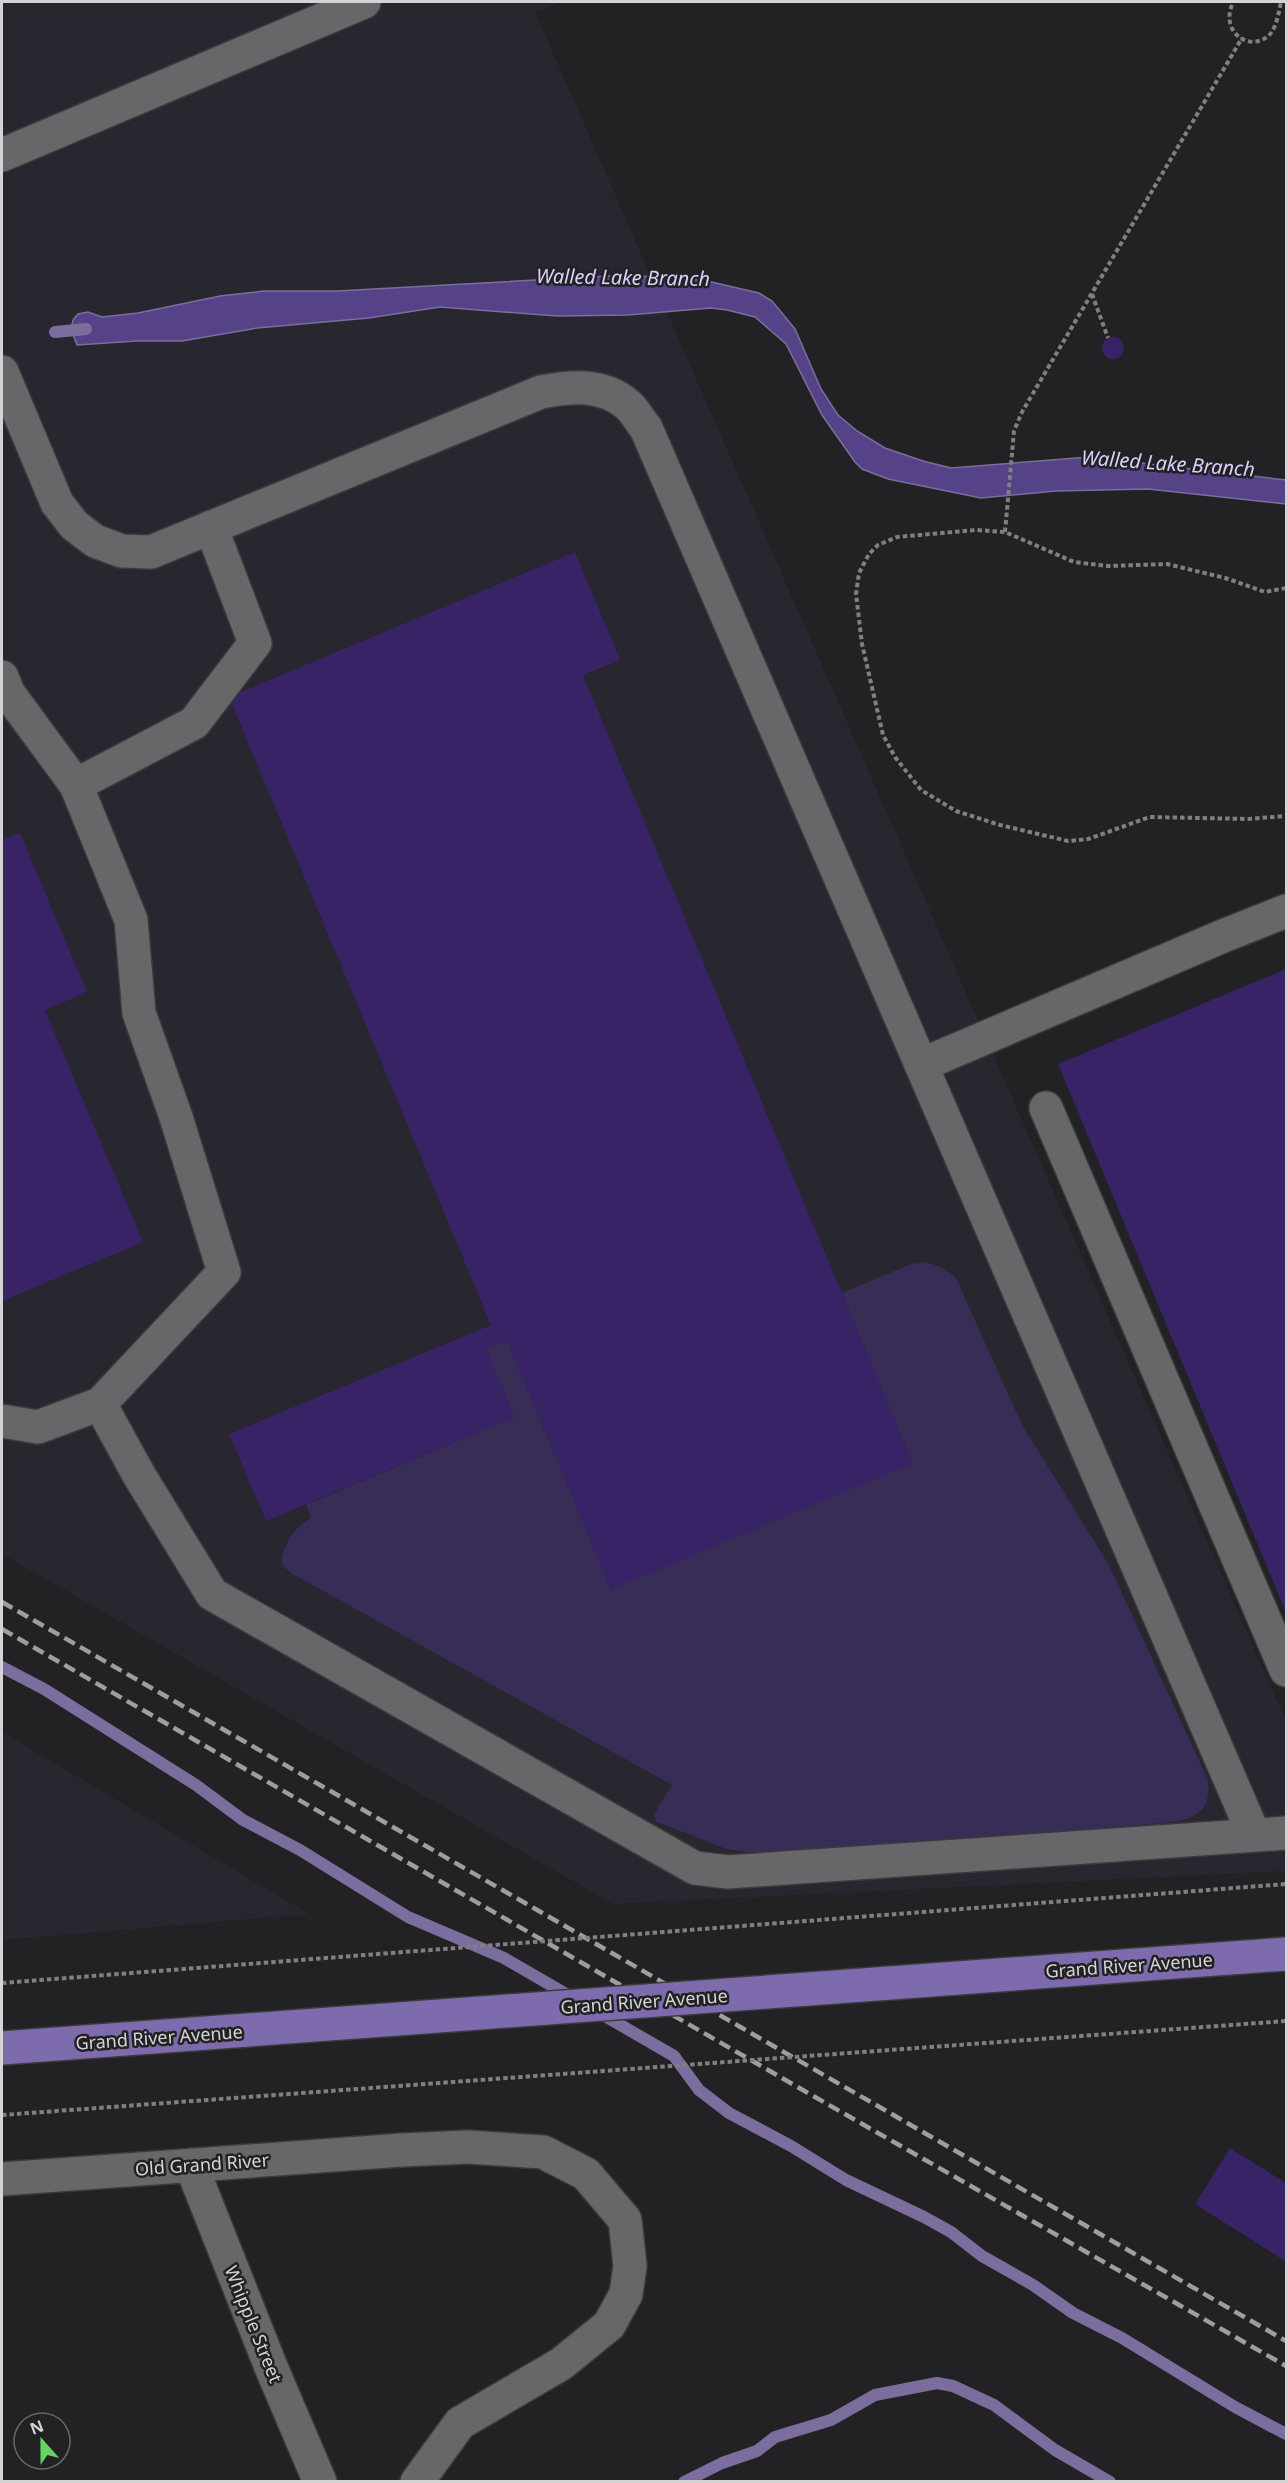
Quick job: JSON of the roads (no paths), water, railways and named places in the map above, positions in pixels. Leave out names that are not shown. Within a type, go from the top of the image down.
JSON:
[{"type":"main road","name":"Grand River Avenue","points":[[2,2048],[1287,1954]]},
{"type":"street","points":[[2,155],[364,2]]},
{"type":"street","points":[[2,372],[57,503],[74,525],[95,541],[122,551],[151,552],[541,392],[571,386],[601,390],[627,405],[646,428],[1254,1835]]},
{"type":"street","points":[[75,785],[194,723],[255,643],[211,528]]},
{"type":"street","points":[[2,677],[9,694],[75,785],[131,920],[139,1013],[176,1117],[224,1272],[100,1404],[38,1427],[2,1421]]},
{"type":"street","points":[[921,1065],[1212,940],[1287,912]]},
{"type":"street","points":[[1046,1108],[1287,1670]]},
{"type":"street","points":[[100,1404],[139,1475],[212,1594],[695,1868],[729,1872],[1287,1833]]},
{"type":"street","name":"Old Grand River","points":[[2,2179],[468,2147],[543,2152],[586,2174],[625,2220],[630,2266],[626,2294],[609,2325],[561,2364],[460,2423],[417,2481]]},
{"type":"street","name":"Whipple Street","points":[[191,2165],[271,2367],[320,2481]]},
{"type":"water","points":[[625,275],[703,280],[759,293],[772,301],[795,329],[821,389],[838,415],[857,431],[885,448],[951,468],[1089,457],[1286,480],[1286,504],[1148,489],[1056,491],[981,498],[888,479],[862,469],[855,462],[822,415],[786,344],[755,317],[727,310],[711,308],[628,315],[557,316],[440,307],[369,318],[257,328],[182,341],[77,345],[71,329],[73,320],[78,314],[88,312],[102,317],[138,313],[220,296],[264,291],[337,291]]},
{"type":"waterway","name":"Walled Lake Branch","points":[[55,332],[86,329]]},
{"type":"waterway","points":[[2,1667],[44,1689],[196,1785],[243,1820],[300,1850],[408,1917],[504,1958],[573,1998]]},
{"type":"waterway","points":[[598,2012],[674,2056],[699,2090],[729,2113],[791,2146],[846,2180],[951,2232],[982,2256],[1033,2285],[1073,2313],[1122,2338],[1235,2407],[1286,2434]]},
{"type":"waterway","points":[[684,2482],[722,2463],[757,2451],[775,2437],[831,2420],[875,2395],[937,2383],[953,2386],[994,2405],[1055,2450],[1110,2482]]},
{"type":"railway","points":[[2,1602],[1286,2341]]},
{"type":"railway","points":[[2,1629],[1286,2366]]}]
